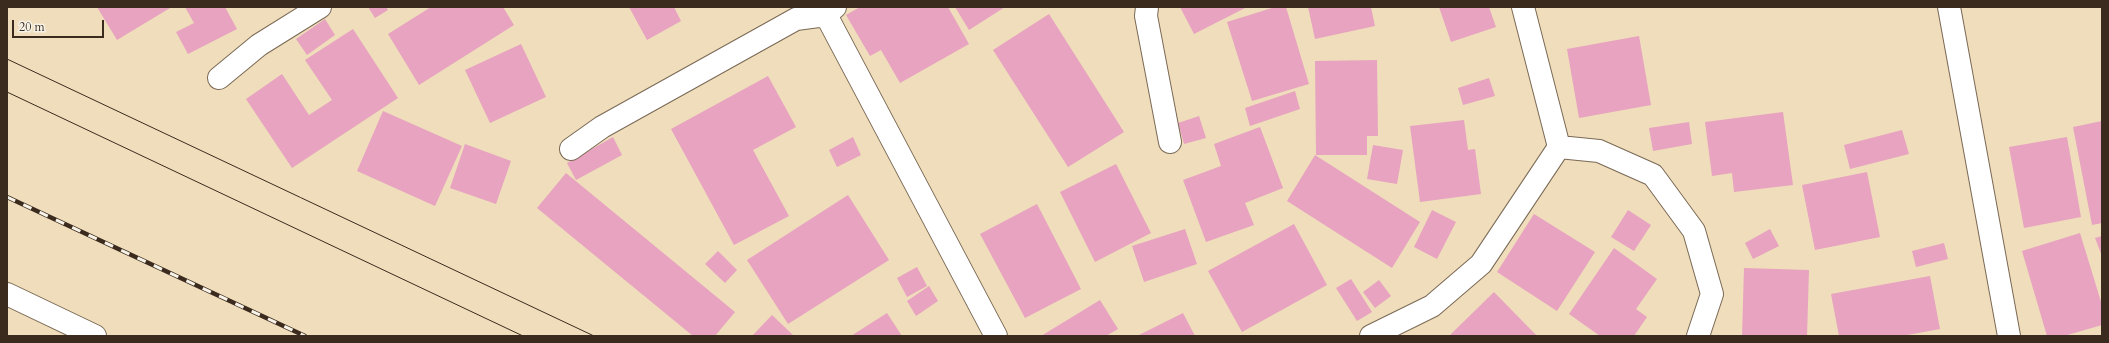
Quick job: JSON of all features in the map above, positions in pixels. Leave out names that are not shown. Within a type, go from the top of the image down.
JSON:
[{"type":"street","points":[[219,78],[259,45],[320,7]]},
{"type":"street","points":[[1147,7],[1146,16],[1170,142]]},
{"type":"street","points":[[1371,336],[1432,306],[1480,264],[1558,147],[1523,7]]},
{"type":"street","points":[[1949,7],[2010,336]]},
{"type":"street","points":[[571,149],[602,127],[796,19],[830,11],[996,336]]},
{"type":"street","points":[[1558,147],[1599,151],[1653,175],[1694,231],[1712,294],[1698,336]]},
{"type":"street","points":[[7,294],[95,336]]},
{"type":"building","points":[[97,7],[170,7],[170,8],[117,40]]},
{"type":"building","points":[[185,7],[225,7],[237,29],[188,54],[176,32],[194,23]]},
{"type":"building","points":[[368,7],[386,7],[388,10],[375,18]]},
{"type":"building","points":[[431,7],[503,7],[514,25],[419,85],[388,34]]},
{"type":"building","points":[[629,7],[674,7],[681,21],[647,40]]},
{"type":"building","points":[[860,7],[948,7],[969,44],[900,83],[881,50],[870,56],[846,15]]},
{"type":"building","points":[[955,7],[1005,7],[969,30]]},
{"type":"building","points":[[1180,7],[1247,7],[1194,34]]},
{"type":"building","points":[[1275,7],[1286,7],[1309,84],[1252,101],[1227,22]]},
{"type":"building","points":[[1308,7],[1371,7],[1375,26],[1315,39]]},
{"type":"building","points":[[1439,7],[1489,7],[1496,27],[1451,42]]},
{"type":"building","points":[[1049,14],[1124,132],[1068,167],[993,50]]},
{"type":"building","points":[[325,19],[335,35],[307,55],[296,39]]},
{"type":"building","points":[[353,29],[398,98],[292,168],[246,99],[282,74],[309,115],[332,100],[305,60]]},
{"type":"building","points":[[1639,36],[1651,105],[1579,118],[1567,49]]},
{"type":"building","points":[[521,44],[546,97],[490,123],[465,70]]},
{"type":"building","points":[[1377,60],[1378,136],[1367,136],[1367,155],[1316,155],[1315,61]]},
{"type":"building","points":[[768,76],[796,127],[753,150],[789,216],[734,245],[671,129]]},
{"type":"building","points":[[1489,78],[1495,96],[1463,105],[1458,88]]},
{"type":"building","points":[[1295,91],[1300,109],[1250,126],[1245,108]]},
{"type":"building","points":[[383,111],[462,146],[435,206],[357,171]]},
{"type":"building","points":[[1783,112],[1793,185],[1734,192],[1732,173],[1712,176],[1705,122]]},
{"type":"building","points":[[1199,116],[1206,138],[1184,144],[1178,123]]},
{"type":"building","points":[[1464,120],[1468,150],[1475,149],[1481,194],[1420,202],[1410,126]]},
{"type":"building","points":[[2102,121],[2102,223],[2092,225],[2073,127]]},
{"type":"building","points":[[1689,122],[1692,144],[1653,151],[1649,128]]},
{"type":"building","points":[[1260,127],[1283,188],[1245,203],[1254,225],[1206,242],[1183,180],[1221,166],[1214,144]]},
{"type":"building","points":[[1902,130],[1909,154],[1850,169],[1844,145]]},
{"type":"building","points":[[613,137],[622,155],[576,180],[567,163]]},
{"type":"building","points":[[853,137],[861,155],[837,167],[829,150]]},
{"type":"building","points":[[2067,137],[2081,217],[2024,228],[2009,147]]},
{"type":"building","points":[[465,144],[511,161],[496,204],[450,188]]},
{"type":"building","points":[[1373,145],[1403,150],[1397,184],[1367,179]]},
{"type":"building","points":[[1315,155],[1420,222],[1392,268],[1287,201]]},
{"type":"building","points":[[1116,164],[1151,233],[1095,262],[1060,192]]},
{"type":"building","points":[[1867,172],[1880,237],[1815,250],[1802,185]]},
{"type":"building","points":[[566,173],[735,312],[715,336],[693,336],[537,208]]},
{"type":"building","points":[[848,195],[889,260],[788,324],[747,260]]},
{"type":"building","points":[[1037,204],[1081,289],[1025,318],[980,234]]},
{"type":"building","points":[[1432,210],[1456,222],[1437,259],[1414,247]]},
{"type":"building","points":[[1628,210],[1651,225],[1634,251],[1611,237]]},
{"type":"building","points":[[1534,214],[1595,252],[1557,311],[1497,272]]},
{"type":"building","points":[[1294,224],[1327,285],[1242,332],[1208,271]]},
{"type":"building","points":[[1185,229],[1197,264],[1144,282],[1132,246]]},
{"type":"building","points":[[1770,229],[1779,246],[1753,259],[1745,243]]},
{"type":"building","points":[[2080,233],[2102,305],[2102,325],[2064,336],[2047,336],[2022,251]]},
{"type":"building","points":[[2102,236],[2102,256],[2095,238]]},
{"type":"building","points":[[1944,243],[1948,259],[1916,267],[1912,251]]},
{"type":"building","points":[[1614,248],[1657,279],[1636,309],[1647,317],[1634,336],[1600,336],[1569,314]]},
{"type":"building","points":[[718,251],[737,270],[725,283],[705,264]]},
{"type":"building","points":[[917,267],[927,286],[907,297],[897,278]]},
{"type":"building","points":[[1744,268],[1809,270],[1807,336],[1742,336]]},
{"type":"building","points":[[1930,276],[1940,329],[1902,336],[1839,336],[1831,294]]},
{"type":"building","points":[[1351,279],[1372,312],[1357,321],[1336,288]]},
{"type":"building","points":[[1379,280],[1391,296],[1375,308],[1363,292]]},
{"type":"building","points":[[929,286],[938,301],[916,316],[907,301]]},
{"type":"building","points":[[1494,292],[1537,336],[1449,336]]},
{"type":"building","points":[[1100,300],[1118,329],[1106,336],[1041,336]]},
{"type":"building","points":[[887,313],[902,336],[851,336]]},
{"type":"building","points":[[1183,313],[1195,336],[1137,336]]},
{"type":"building","points":[[772,315],[794,336],[752,336]]},
{"type":"tram line","points":[[7,59],[594,336]]},
{"type":"tram line","points":[[7,92],[523,336]]},
{"type":"railway","points":[[7,197],[305,336]]}]
